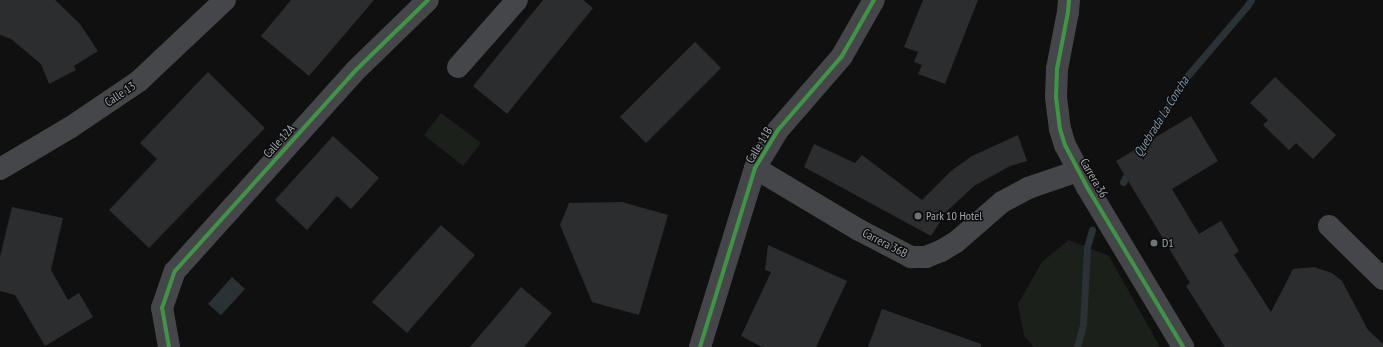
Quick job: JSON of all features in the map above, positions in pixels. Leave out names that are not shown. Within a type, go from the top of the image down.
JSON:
[{"type":"street","name":"Calle 13","points":[[0,169],[71,127],[139,81],[225,0]]},
{"type":"street","name":"Calle 12A","points":[[169,347],[162,308],[175,271],[356,70],[428,0]]},
{"type":"street","points":[[458,67],[517,0]]},
{"type":"street","name":"Calle 11B","points":[[700,347],[755,168],[778,130],[842,56],[874,0]]},
{"type":"street","name":"Carrera 36","points":[[1069,0],[1068,12],[1057,62],[1056,97],[1060,129],[1065,145],[1078,171],[1183,347]]},
{"type":"street","name":"Carrera 36B","points":[[755,168],[859,230],[911,257],[926,257],[941,251],[956,242],[1002,202],[1028,188],[1078,171]]},
{"type":"street","points":[[1328,226],[1383,279]]},
{"type":"shaded area","points":[[441,113],[481,143],[463,166],[424,135]]},
{"type":"shaded area","points":[[1069,240],[1109,256],[1160,347],[1034,347],[1024,336],[1018,304],[1042,262]]},
{"type":"shaded area","points":[[232,277],[245,289],[221,315],[208,304]]},
{"type":"building","points":[[0,0],[55,0],[80,24],[98,51],[74,66],[76,70],[49,84],[41,64],[11,39],[0,35]]},
{"type":"building","points":[[291,0],[374,0],[309,76],[261,36]]},
{"type":"building","points":[[543,0],[583,0],[593,8],[507,114],[473,86]]},
{"type":"building","points":[[923,0],[978,0],[945,84],[918,74],[922,65],[914,62],[918,52],[904,47]]},
{"type":"building","points":[[695,42],[721,68],[646,143],[620,117]]},
{"type":"building","points":[[208,72],[265,128],[149,248],[109,210],[157,159],[140,143]]},
{"type":"building","points":[[1275,77],[1336,135],[1313,159],[1296,143],[1289,150],[1263,125],[1268,120],[1250,103]]},
{"type":"building","points":[[1191,116],[1218,161],[1172,189],[1199,234],[1221,221],[1239,251],[1234,255],[1271,312],[1293,269],[1314,267],[1332,273],[1342,281],[1368,330],[1383,344],[1383,347],[1225,347],[1186,286],[1190,283],[1116,161]]},
{"type":"building","points":[[1018,135],[1027,161],[1010,166],[974,186],[947,211],[931,236],[804,167],[814,144],[855,163],[862,155],[922,200],[951,171],[972,156]]},
{"type":"building","points":[[333,136],[379,178],[351,209],[337,196],[307,230],[275,200]]},
{"type":"building","points":[[622,202],[668,215],[639,315],[592,302],[560,225],[569,203]]},
{"type":"building","points":[[12,207],[63,218],[51,270],[68,300],[79,293],[93,317],[45,346],[15,295],[0,291],[0,257]]},
{"type":"building","points":[[441,225],[475,255],[407,333],[372,302]]},
{"type":"building","points":[[768,245],[847,281],[816,347],[762,347],[741,336],[771,272],[765,270]]},
{"type":"building","points":[[521,287],[552,313],[524,347],[470,347]]},
{"type":"building","points":[[882,309],[981,344],[981,347],[868,347]]},
{"type":"waterway","name":"Quebrada La Concha","points":[[1141,151],[1183,81],[1251,0]]},
{"type":"waterway","name":"Quebrada La Concha","points":[[1123,182],[1130,169]]},
{"type":"waterway","name":"Quebrada La Concha","points":[[1077,347],[1083,324],[1087,247],[1092,230]]},
{"type":"cycle path","points":[[169,347],[162,308],[175,271],[356,70],[428,0]]},
{"type":"cycle path","points":[[700,347],[755,168],[778,130],[842,56],[874,0]]},
{"type":"cycle path","points":[[1069,0],[1057,69],[1056,97],[1060,129],[1065,145],[1087,187],[1183,347]]},
{"type":"place","name":"Park 10 Hotel","points":[[918,216]]},
{"type":"place","name":"D1","points":[[1154,243]]}]
